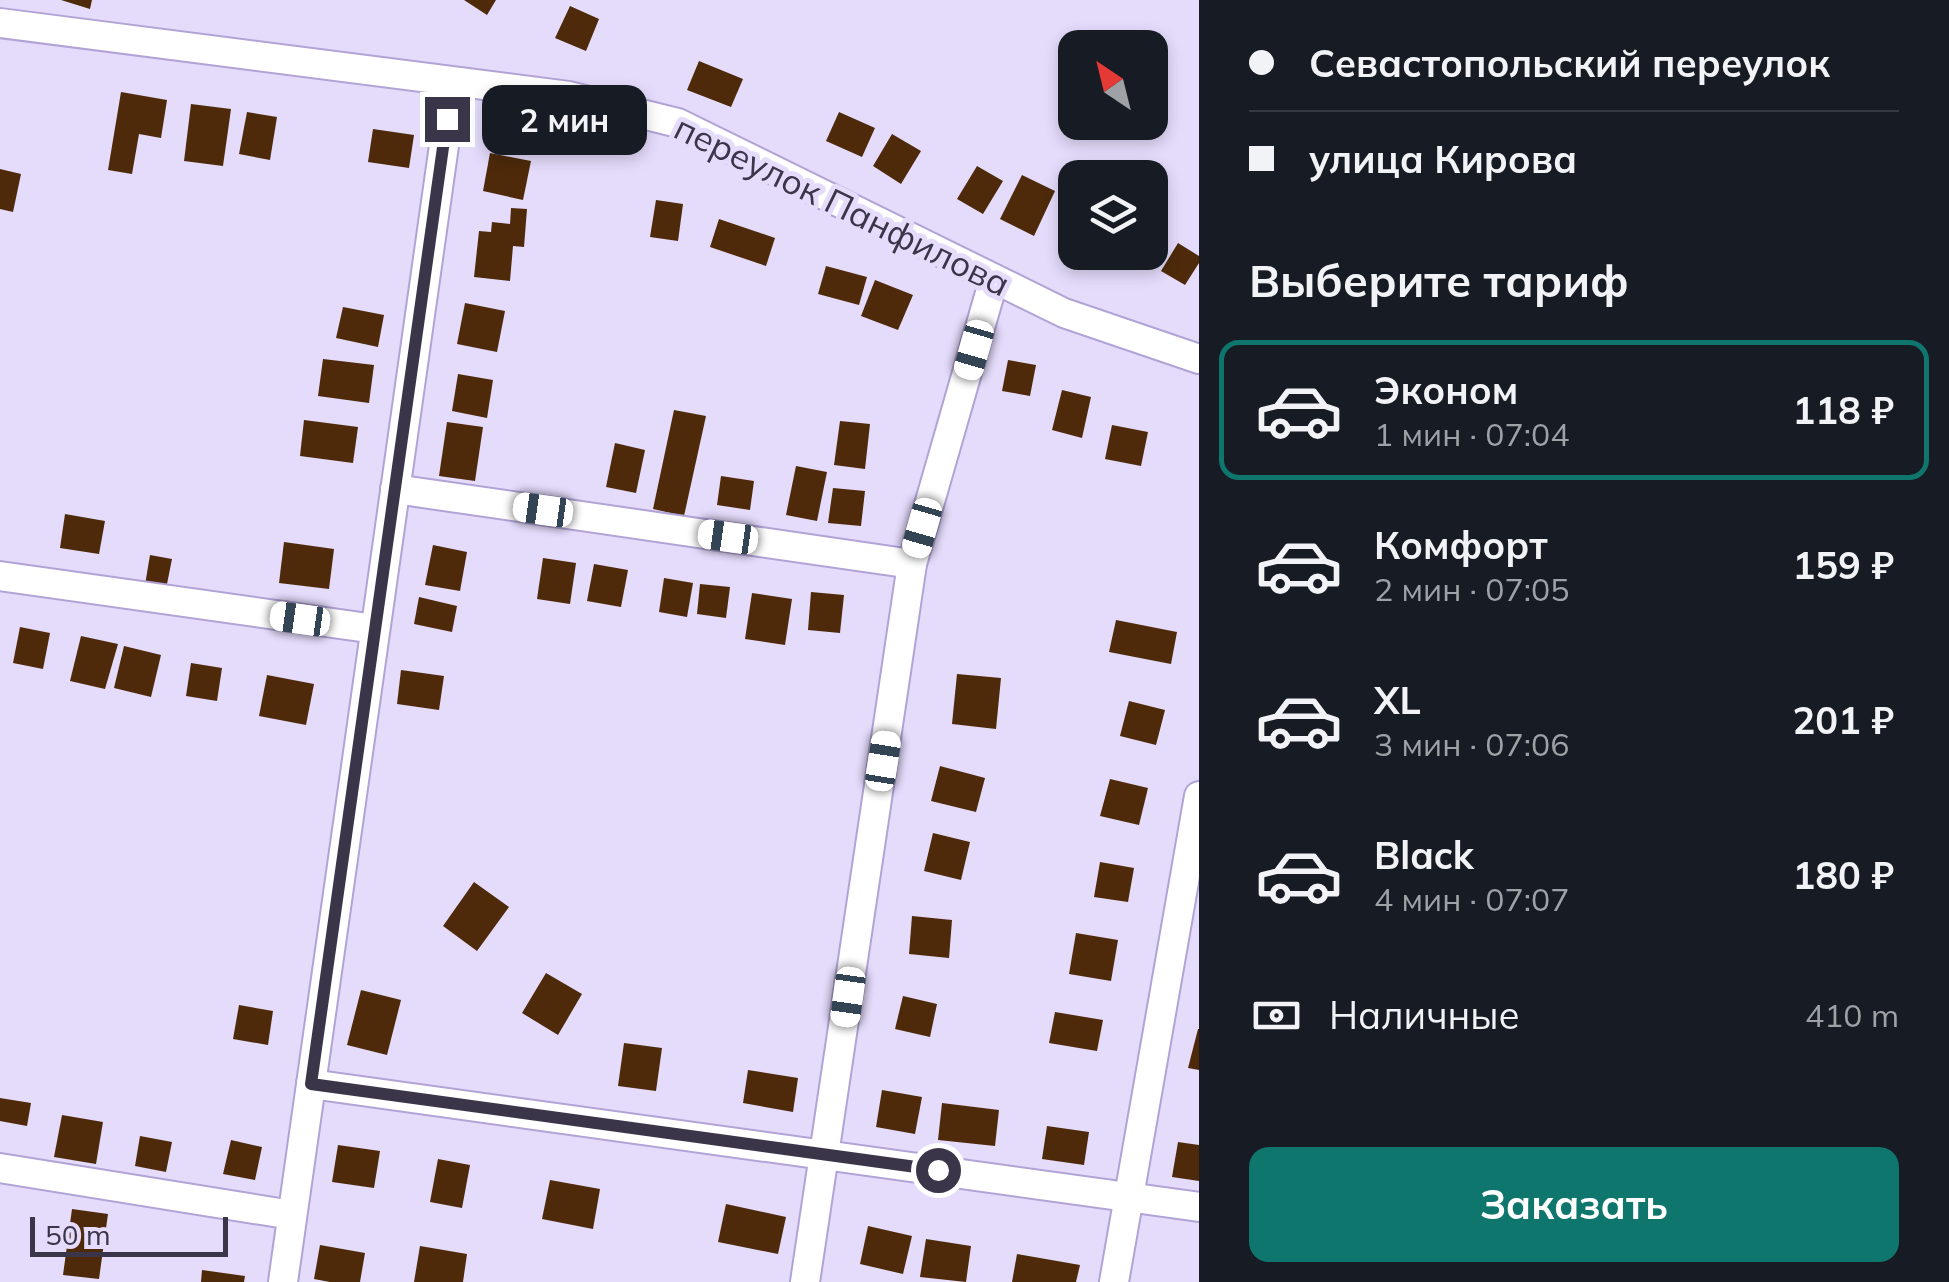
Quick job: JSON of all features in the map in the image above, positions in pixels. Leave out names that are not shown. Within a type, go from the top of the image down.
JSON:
[{"type":"street","name":"переулок Панфилова","points":[[0,24],[570,96],[678,123],[1064,313],[1199,360]]},
{"type":"street","points":[[283,1282],[452,82]]},
{"type":"street","points":[[805,1282],[912,564],[994,279]]},
{"type":"street","points":[[395,489],[912,564]]},
{"type":"street","points":[[0,576],[375,630]]},
{"type":"street","points":[[1114,1282],[1199,796]]},
{"type":"street","points":[[311,1084],[1199,1207]]},
{"type":"street","points":[[0,1168],[292,1215]]},
{"type":"building","points":[[61,0],[92,0],[90,9]]},
{"type":"building","points":[[464,0],[496,0],[487,15]]},
{"type":"building","points":[[570,6],[599,19],[586,51],[555,38]]},
{"type":"building","points":[[699,61],[743,79],[731,107],[687,90]]},
{"type":"building","points":[[121,92],[167,100],[161,138],[139,134],[132,174],[108,170]]},
{"type":"building","points":[[191,104],[231,109],[223,166],[184,161]]},
{"type":"building","points":[[247,112],[277,117],[270,160],[239,154]]},
{"type":"building","points":[[839,112],[875,128],[862,157],[826,141]]},
{"type":"building","points":[[373,129],[414,135],[409,168],[368,162]]},
{"type":"building","points":[[892,134],[921,151],[901,184],[873,166]]},
{"type":"building","points":[[490,153],[531,161],[523,200],[483,191]]},
{"type":"building","points":[[977,166],[1003,181],[983,214],[957,199]]},
{"type":"building","points":[[0,169],[21,174],[13,212],[0,209]]},
{"type":"building","points":[[1022,175],[1055,191],[1034,236],[1000,219]]},
{"type":"building","points":[[656,200],[683,204],[678,241],[650,237]]},
{"type":"building","points":[[511,208],[527,209],[524,247],[513,246],[510,281],[474,277],[479,231],[491,232],[492,222],[510,224]]},
{"type":"building","points":[[719,219],[775,238],[766,266],[710,247]]},
{"type":"building","points":[[1178,243],[1199,256],[1199,263],[1185,285],[1161,271],[1168,270],[1168,259]]},
{"type":"building","points":[[826,266],[867,277],[859,305],[818,294]]},
{"type":"building","points":[[875,280],[913,295],[898,330],[861,316]]},
{"type":"building","points":[[465,303],[505,311],[497,352],[457,344]]},
{"type":"building","points":[[343,307],[384,315],[378,347],[336,338]]},
{"type":"building","points":[[323,359],[374,365],[369,403],[318,396]]},
{"type":"building","points":[[1008,360],[1036,365],[1030,396],[1002,391]]},
{"type":"building","points":[[458,374],[493,380],[487,418],[452,411]]},
{"type":"building","points":[[1062,390],[1091,397],[1082,438],[1052,430]]},
{"type":"building","points":[[674,410],[706,416],[684,516],[653,509]]},
{"type":"building","points":[[304,420],[358,427],[353,463],[300,456]]},
{"type":"building","points":[[840,421],[870,424],[865,469],[834,465]]},
{"type":"building","points":[[447,422],[483,427],[475,481],[439,476]]},
{"type":"building","points":[[1112,425],[1148,432],[1141,466],[1105,459]]},
{"type":"building","points":[[615,443],[645,450],[636,493],[606,487]]},
{"type":"building","points":[[796,466],[827,472],[817,521],[786,515]]},
{"type":"building","points":[[721,476],[754,481],[750,510],[717,505]]},
{"type":"building","points":[[833,488],[865,491],[861,526],[828,523]]},
{"type":"building","points":[[65,514],[105,521],[99,554],[60,548]]},
{"type":"building","points":[[284,542],[334,549],[329,589],[279,583]]},
{"type":"building","points":[[433,545],[467,552],[460,591],[425,585]]},
{"type":"building","points":[[150,555],[172,559],[166,589],[145,585]]},
{"type":"building","points":[[543,558],[576,563],[570,604],[537,599]]},
{"type":"building","points":[[594,564],[628,570],[621,607],[587,601]]},
{"type":"building","points":[[664,578],[693,583],[687,617],[659,612]]},
{"type":"building","points":[[700,584],[730,587],[726,618],[697,614]]},
{"type":"building","points":[[811,592],[844,595],[840,633],[808,630]]},
{"type":"building","points":[[752,593],[792,599],[785,645],[745,639]]},
{"type":"building","points":[[419,597],[457,606],[452,632],[414,624]]},
{"type":"building","points":[[1116,620],[1177,632],[1171,664],[1109,652]]},
{"type":"building","points":[[20,627],[50,633],[43,669],[13,663]]},
{"type":"building","points":[[81,636],[118,644],[105,689],[70,681]]},
{"type":"building","points":[[124,646],[161,655],[151,697],[114,688]]},
{"type":"building","points":[[191,663],[222,668],[217,701],[186,696]]},
{"type":"building","points":[[401,670],[444,676],[439,710],[397,704]]},
{"type":"building","points":[[957,674],[1001,678],[996,729],[952,724]]},
{"type":"building","points":[[267,675],[314,684],[306,725],[259,716]]},
{"type":"building","points":[[1129,701],[1165,710],[1156,745],[1120,736]]},
{"type":"building","points":[[940,766],[985,778],[976,812],[931,801]]},
{"type":"building","points":[[1110,779],[1148,788],[1139,825],[1100,816]]},
{"type":"building","points":[[933,833],[970,842],[961,880],[924,871]]},
{"type":"building","points":[[1100,862],[1134,868],[1128,902],[1094,897]]},
{"type":"building","points":[[474,882],[509,907],[477,951],[443,926]]},
{"type":"building","points":[[912,916],[952,920],[949,958],[909,954]]},
{"type":"building","points":[[1076,933],[1118,940],[1111,981],[1069,974]]},
{"type":"building","points":[[546,973],[582,994],[558,1035],[522,1013]]},
{"type":"building","points":[[361,990],[401,1000],[387,1055],[347,1045]]},
{"type":"building","points":[[903,996],[937,1004],[930,1037],[895,1029]]},
{"type":"building","points":[[239,1005],[273,1011],[268,1045],[233,1039]]},
{"type":"building","points":[[1055,1012],[1103,1020],[1097,1051],[1049,1043]]},
{"type":"building","points":[[1199,1029],[1199,1070],[1188,1068]]},
{"type":"building","points":[[624,1043],[662,1048],[656,1091],[618,1086]]},
{"type":"building","points":[[748,1070],[798,1078],[793,1112],[743,1103]]},
{"type":"building","points":[[882,1090],[922,1097],[915,1134],[876,1127]]},
{"type":"building","points":[[0,1098],[31,1103],[27,1126],[0,1121]]},
{"type":"building","points":[[942,1103],[999,1110],[995,1146],[938,1140]]},
{"type":"building","points":[[62,1115],[103,1122],[96,1164],[54,1157]]},
{"type":"building","points":[[1047,1126],[1089,1132],[1084,1165],[1042,1159]]},
{"type":"building","points":[[140,1136],[172,1142],[166,1172],[135,1166]]},
{"type":"building","points":[[231,1140],[262,1147],[255,1180],[223,1174]]},
{"type":"building","points":[[1178,1142],[1199,1145],[1199,1181],[1172,1177]]},
{"type":"building","points":[[338,1145],[380,1151],[374,1188],[332,1182]]},
{"type":"building","points":[[438,1159],[470,1165],[462,1208],[430,1202]]},
{"type":"building","points":[[550,1180],[600,1189],[593,1229],[542,1219]]},
{"type":"building","points":[[726,1204],[786,1217],[778,1254],[718,1242]]},
{"type":"building","points":[[72,1209],[108,1214],[99,1279],[63,1275]]},
{"type":"building","points":[[868,1226],[912,1236],[903,1274],[860,1264]]},
{"type":"building","points":[[926,1239],[971,1246],[966,1282],[920,1277]]},
{"type":"building","points":[[320,1245],[365,1253],[360,1282],[314,1279]]},
{"type":"building","points":[[420,1246],[467,1254],[463,1282],[414,1282]]},
{"type":"building","points":[[1017,1254],[1080,1265],[1076,1282],[1012,1282]]},
{"type":"building","points":[[202,1270],[245,1276],[244,1282],[201,1282]]},
{"type":"route","points":[[447,119],[311,1084],[938,1170]]}]
